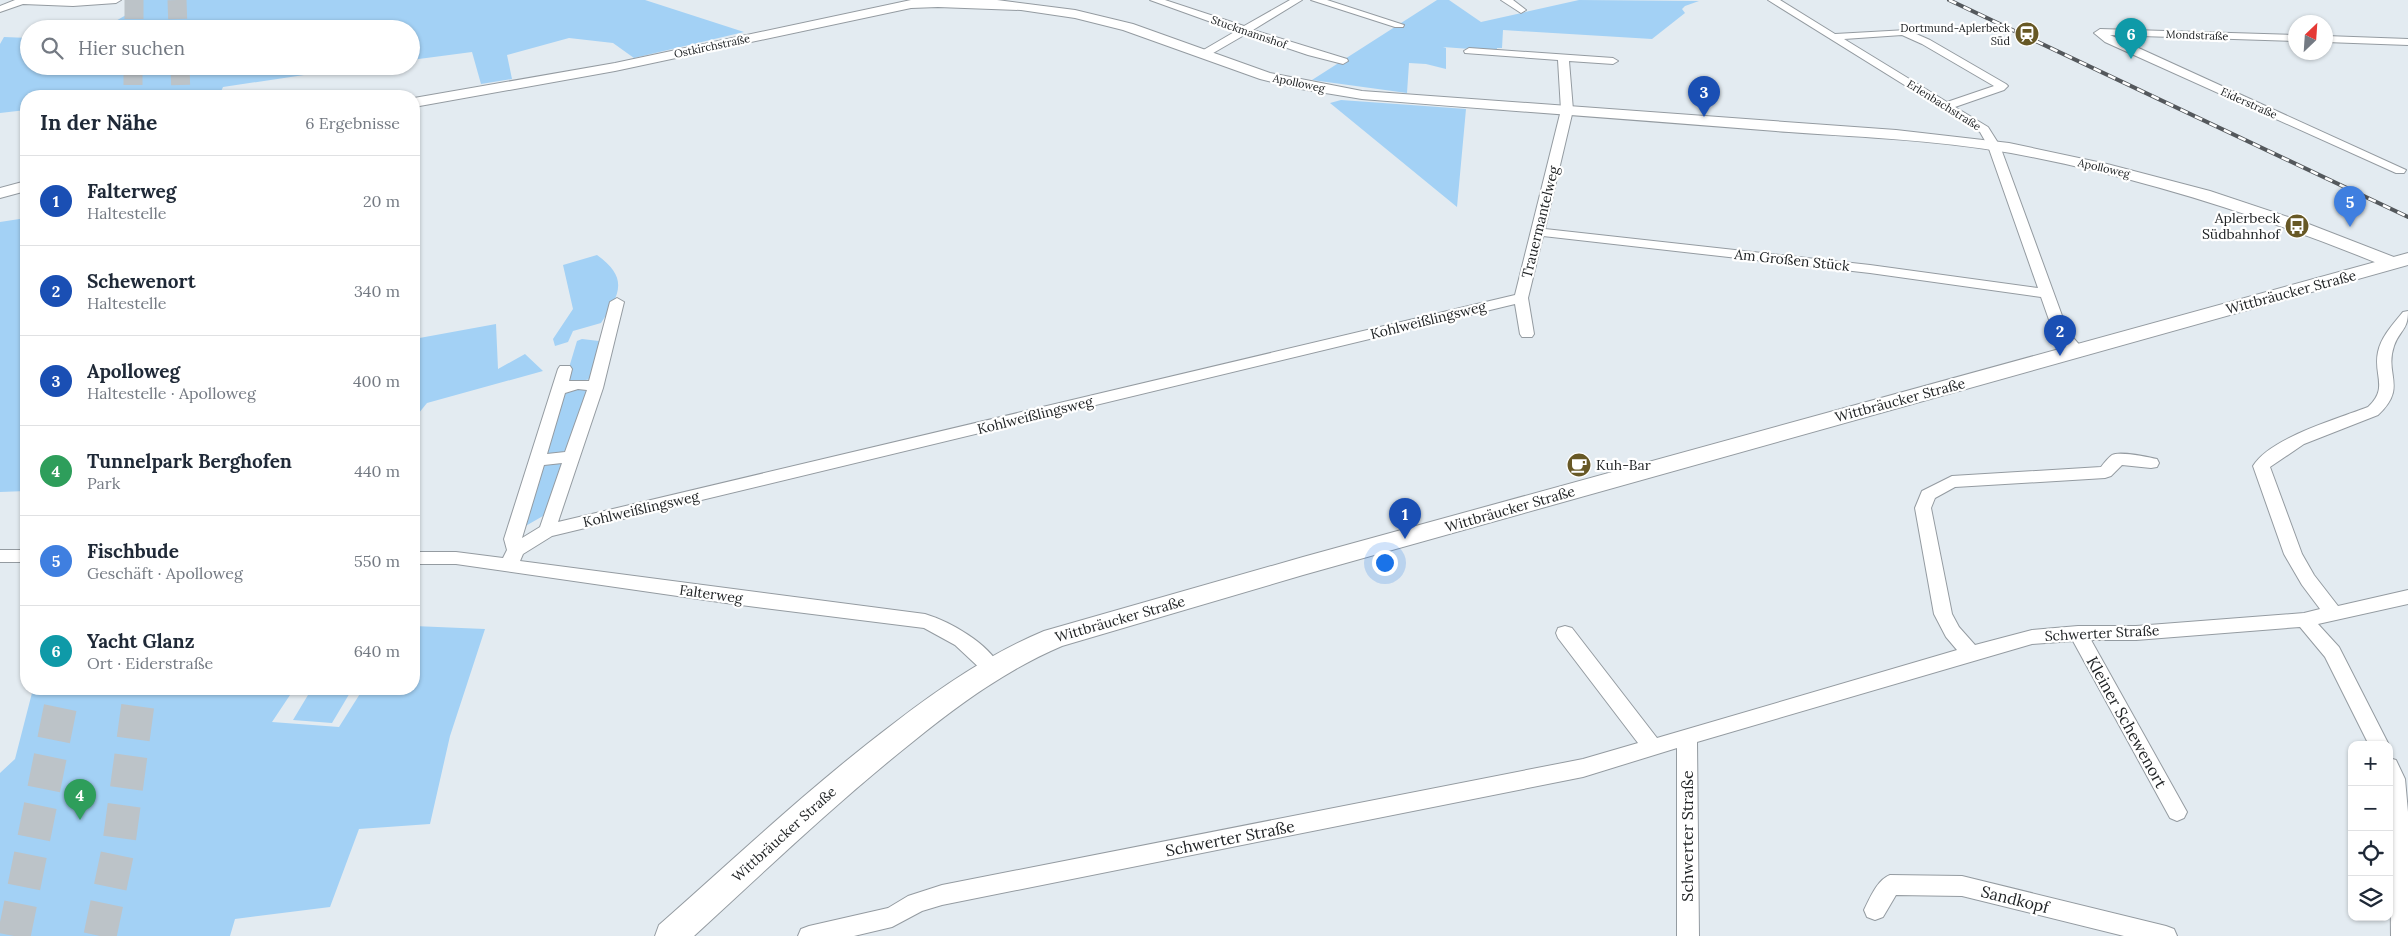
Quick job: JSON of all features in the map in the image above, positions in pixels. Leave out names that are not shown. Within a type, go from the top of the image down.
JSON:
[{"type":"main road","name":"Wittbräucker Straße","points":[[671,936],[839,784],[902,733],[992,668],[1022,650],[1122,617],[2400,261]]},
{"type":"street","points":[[0,9],[24,0],[73,4],[116,0]]},
{"type":"street","name":"Ostkirchstraße","points":[[420,102],[607,69],[910,4],[956,0],[1008,1]]},
{"type":"street","name":"Stuckmannshof","points":[[1155,0],[1312,53],[1343,60]]},
{"type":"street","points":[[1204,54],[1297,0]]},
{"type":"street","points":[[1316,0],[1399,25]]},
{"type":"street","points":[[1506,0],[1522,10]]},
{"type":"street","name":"Erlenbachstraße","points":[[1773,0],[1948,106],[1984,130],[1994,146],[2061,334],[2078,351]]},
{"type":"street","name":"Apolloweg","points":[[1008,1],[1094,18],[1128,27],[1266,76],[1319,88],[1371,95],[1994,146],[2124,173],[2169,185],[2400,261]]},
{"type":"street","points":[[1833,37],[1903,32],[1926,42],[2002,86],[1948,106]]},
{"type":"street","name":"Mondstraße","points":[[2099,32],[2288,38]]},
{"type":"street","name":"Eiderstraße","points":[[2099,32],[2117,44],[2400,170]]},
{"type":"street","points":[[2333,39],[2408,42]]},
{"type":"street","points":[[1469,51],[1613,61]]},
{"type":"street","name":"Trauermantelweg","points":[[1527,334],[1522,298],[1566,110],[1563,58]]},
{"type":"street","points":[[0,193],[20,188]]},
{"type":"street","name":"Am Großen Stück","points":[[1538,232],[1870,269],[2045,293]]},
{"type":"street","name":"Kohlweißlingsweg","points":[[513,557],[547,531],[1522,298]]},
{"type":"street","points":[[547,531],[595,388],[617,302]]},
{"type":"street","points":[[2333,613],[2308,580],[2293,554],[2261,466],[2278,451],[2293,443],[2373,411],[2384,403],[2387,345],[2408,315]]},
{"type":"street","points":[[513,557],[513,539],[565,369]]},
{"type":"street","points":[[560,389],[570,385],[585,384],[595,388]]},
{"type":"street","points":[[538,460],[572,457]]},
{"type":"street","points":[[1971,653],[1952,632],[1943,614],[1923,508],[1928,494],[1952,482],[2105,472],[2118,459],[2151,463]]},
{"type":"street","points":[[0,556],[20,556]]},
{"type":"street","name":"Falterweg","points":[[420,558],[513,557],[733,597],[925,621],[939,625],[952,633],[992,668]]},
{"type":"street","name":"Schwerter Straße","points":[[809,936],[892,917],[916,903],[942,895],[1583,768],[1971,653],[2032,637],[2078,632],[2136,633],[2304,620],[2408,597]]},
{"type":"street","points":[[2304,620],[2332,652],[2377,741]]},
{"type":"street","name":"Kleiner Schewenort","points":[[2078,632],[2177,812]]},
{"type":"street","points":[[1566,634],[1653,748]]},
{"type":"street","name":"Schwerter Straße","points":[[1686,737],[1688,936]]},
{"type":"street","points":[[2397,776],[2402,936]]},
{"type":"street","name":"Sandkopf","points":[[1875,910],[1890,885],[1962,886],[2166,936]]},
{"type":"shaded area","points":[[132,0],[645,0],[744,32],[634,58],[613,43],[569,38],[507,55],[512,79],[481,84],[472,52],[420,59],[420,20],[117,20],[126,15]]},
{"type":"shaded area","points":[[1437,0],[1449,0],[1481,22],[1579,0],[1699,1],[1685,6],[1682,9],[1685,13],[1652,39],[1503,30],[1502,48],[1497,48],[1497,51],[1443,47],[1446,48],[1446,69],[1426,64],[1409,63],[1407,93],[1312,80]]},
{"type":"shaded area","points":[[4,37],[20,38],[20,75],[304,75],[223,87],[222,90],[20,90],[20,111],[0,113],[0,44]]},
{"type":"shaded area","points":[[1341,100],[1466,109],[1457,207],[1330,103]]},
{"type":"shaded area","points":[[20,219],[20,491],[0,492],[0,222]]},
{"type":"shaded area","points":[[597,255],[614,271],[618,287],[617,295],[601,323],[573,331],[568,342],[555,346],[553,339],[573,309],[563,265]]},
{"type":"shaded area","points":[[496,324],[498,369],[525,354],[543,371],[427,403],[420,412],[420,338]]},
{"type":"shaded area","points":[[582,339],[599,341],[591,379],[569,383],[565,381],[577,341]]},
{"type":"shaded area","points":[[583,387],[588,392],[570,451],[545,454],[563,393]]},
{"type":"shaded area","points":[[565,462],[550,506],[543,516],[522,528],[544,463]]},
{"type":"shaded area","points":[[420,626],[485,629],[450,736],[430,824],[359,829],[330,907],[235,919],[230,936],[0,936],[0,773],[15,759],[31,695],[290,695],[272,722],[339,727],[359,695],[420,695]]},
{"type":"shaded area","points":[[308,695],[349,695],[332,723],[293,720]]},
{"type":"tunnel","points":[[134,0],[134,20]]},
{"type":"tunnel","points":[[177,0],[178,20]]},
{"type":"tunnel","points":[[133,75],[133,90]]},
{"type":"tunnel","points":[[180,75],[181,90]]},
{"type":"tunnel","points":[[14,936],[63,695]]},
{"type":"tunnel","points":[[100,936],[118,850],[139,695]]},
{"type":"railway","points":[[1949,0],[2408,217]]},
{"type":"place","name":"Dortmund-Aplerbeck Süd","points":[[2027,34]]},
{"type":"place","name":"Yacht Glanz","points":[[2131,59]]},
{"type":"place","name":"Apolloweg","points":[[1704,117]]},
{"type":"place","name":"Aplerbeck Südbahnhof","points":[[2297,226]]},
{"type":"place","name":"Fischbude","points":[[2350,227]]},
{"type":"place","name":"Schewenort","points":[[2060,356]]},
{"type":"place","name":"Kuh-Bar","points":[[1579,465]]},
{"type":"place","name":"Falterweg","points":[[1405,539]]},
{"type":"place","name":"Tunnelpark Berghofen","points":[[80,820]]}]
